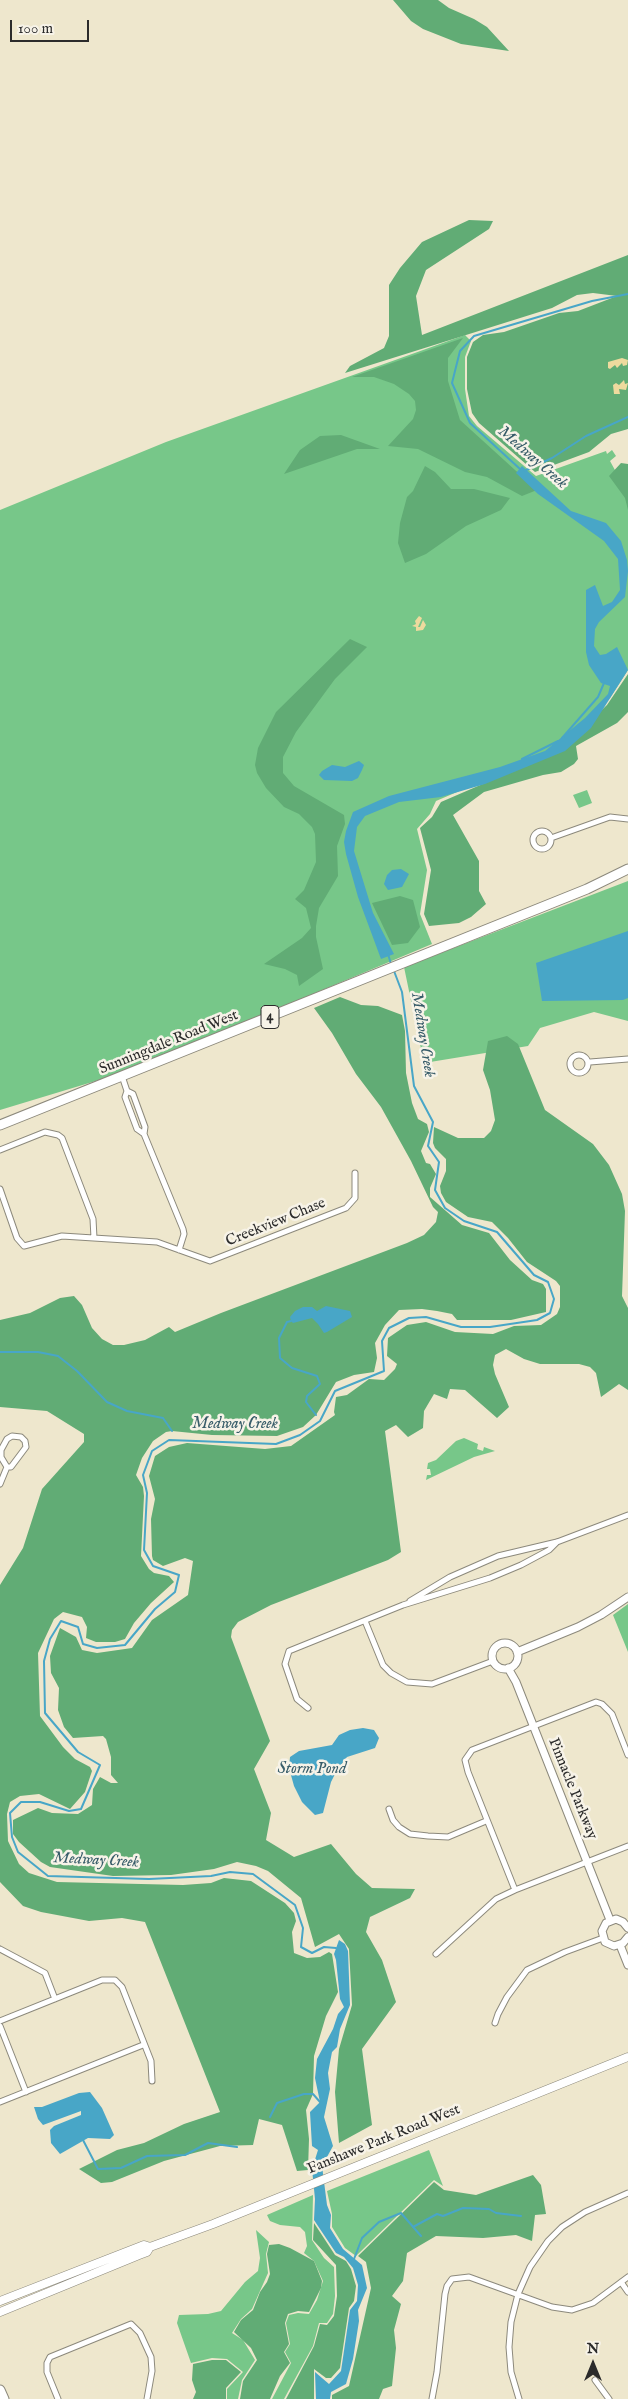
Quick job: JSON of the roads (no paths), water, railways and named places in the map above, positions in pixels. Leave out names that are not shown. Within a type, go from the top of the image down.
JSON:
[{"type":"main road","points":[[617,876],[628,869]]},
{"type":"main road","name":"4","points":[[617,876],[628,875]]},
{"type":"main road","name":"Sunningdale Road West","points":[[0,1125],[617,876]]},
{"type":"main road","name":"Fanshawe Park Road West","points":[[0,2312],[139,2256],[147,2252],[150,2247],[628,2057]]},
{"type":"main road","name":"Fanshawe Park Road West","points":[[0,2301],[144,2245],[150,2247]]},
{"type":"main road","points":[[0,2390],[4,2399]]},
{"type":"street","points":[[551,838],[610,817],[628,819]]},
{"type":"street","points":[[590,1062],[628,1059]]},
{"type":"street","points":[[122,1076],[127,1091],[125,1097],[137,1129],[144,1134],[183,1229],[184,1234],[179,1250]]},
{"type":"street","points":[[0,1150],[45,1132],[62,1138],[93,1219],[94,1238]]},
{"type":"street","name":"Creekview Chase","points":[[0,1189],[17,1238],[24,1246],[62,1236],[157,1242],[203,1260],[218,1260],[346,1208],[355,1198],[355,1173]]},
{"type":"street","points":[[0,1484],[7,1467],[10,1467],[26,1447],[25,1441],[21,1437],[12,1436],[4,1445],[0,1457],[7,1467]]},
{"type":"street","points":[[403,1605],[450,1577],[498,1556],[557,1542],[628,1515]]},
{"type":"street","points":[[308,1708],[297,1699],[285,1664],[289,1651],[403,1605],[490,1578],[521,1565],[548,1550],[557,1542]]},
{"type":"street","points":[[517,1652],[578,1627],[601,1615],[628,1597]]},
{"type":"street","points":[[365,1621],[383,1665],[391,1673],[407,1682],[432,1684],[493,1661]]},
{"type":"street","points":[[508,1643],[517,1652],[515,1664],[508,1668],[497,1666],[493,1661],[492,1652],[500,1644],[508,1643]]},
{"type":"street","name":"Pinnacle Parkway","points":[[508,1668],[516,1682],[532,1727],[588,1861],[610,1920]]},
{"type":"street","points":[[515,1890],[465,1766],[468,1754],[472,1750],[596,1702],[602,1704],[612,1714],[628,1755]]},
{"type":"street","points":[[389,1809],[393,1820],[399,1827],[410,1834],[448,1837],[486,1821]]},
{"type":"street","points":[[436,1954],[496,1900],[515,1890],[628,1846]]},
{"type":"street","points":[[628,1927],[619,1920],[610,1920],[603,1927],[603,1938],[610,1945],[620,1945],[628,1937]]},
{"type":"street","points":[[495,2024],[507,1997],[527,1970],[603,1938]]},
{"type":"street","points":[[620,1945],[628,1965]]},
{"type":"street","points":[[0,1949],[45,1973],[55,1998]]},
{"type":"street","points":[[0,2021],[102,1980],[115,1980],[122,1987],[152,2064],[152,2081]]},
{"type":"street","points":[[0,2026],[26,2092]]},
{"type":"street","points":[[0,2102],[144,2044]]},
{"type":"street","points":[[519,2399],[511,2372],[509,2347],[511,2322],[518,2294],[530,2267],[548,2241],[562,2227],[585,2212],[628,2193]]},
{"type":"street","points":[[432,2399],[444,2294],[448,2282],[457,2277],[469,2278],[552,2306],[572,2310],[593,2303],[628,2277]]},
{"type":"street","points":[[621,2282],[628,2292]]},
{"type":"street","points":[[58,2399],[47,2372],[47,2363],[50,2357],[131,2324],[140,2333],[151,2357],[152,2371],[147,2399]]},
{"type":"street","points":[[595,2380],[609,2399]]},
{"type":"water","points":[[522,466],[571,511],[606,523],[621,541],[627,560],[628,571],[625,597],[599,622],[595,629],[594,646],[600,655],[606,654],[617,647],[628,670],[591,728],[565,751],[485,784],[441,797],[399,802],[365,816],[357,827],[354,851],[373,913],[394,954],[381,959],[358,897],[346,854],[344,842],[353,812],[389,796],[500,767],[545,751],[585,718],[608,694],[610,686],[601,683],[589,665],[586,652],[586,590],[595,585],[603,606],[612,602],[620,590],[618,559],[604,541],[538,494],[516,473]]},
{"type":"water","points":[[359,761],[364,765],[358,778],[352,781],[324,780],[319,775],[332,765],[345,767]]},
{"type":"water","points":[[401,869],[409,874],[402,887],[388,890],[384,884],[387,875],[392,870]]},
{"type":"water","points":[[628,931],[628,998],[623,1000],[542,1001],[536,963]]},
{"type":"water","points":[[326,1306],[350,1311],[352,1317],[324,1333],[312,1318],[293,1323],[291,1321],[290,1317],[295,1311],[303,1307],[312,1307],[317,1311]]},
{"type":"water","name":"Storm Pond","points":[[363,1728],[374,1730],[379,1738],[375,1748],[347,1757],[331,1782],[323,1813],[315,1815],[302,1802],[294,1786],[289,1768],[290,1757],[299,1751],[332,1745],[339,1735],[350,1730]]},
{"type":"water","points":[[339,1940],[345,1944],[348,1951],[350,2005],[340,2029],[337,2047],[332,2052],[328,2073],[330,2089],[324,2117],[333,2146],[322,2166],[327,2205],[331,2215],[330,2228],[343,2249],[362,2265],[367,2288],[358,2310],[359,2321],[353,2359],[346,2384],[331,2392],[330,2399],[316,2399],[315,2372],[329,2384],[341,2371],[350,2310],[357,2301],[358,2285],[353,2268],[344,2257],[336,2253],[314,2220],[315,2199],[312,2169],[318,2150],[312,2146],[310,2112],[320,2102],[315,2078],[317,2059],[333,2029],[338,2014],[344,2007],[340,1999],[334,1954]]},
{"type":"water","points":[[90,2092],[102,2108],[114,2135],[110,2139],[88,2138],[60,2154],[51,2143],[50,2130],[54,2126],[81,2115],[81,2111],[43,2125],[38,2119],[34,2107],[42,2107],[79,2093]]},
{"type":"waterway","name":"Medway Creek","points":[[520,469],[470,423],[452,383],[460,351],[474,336],[592,301],[628,294]]},
{"type":"waterway","points":[[524,471],[552,458],[586,436],[628,417]]},
{"type":"waterway","name":"Medway Creek","points":[[562,738],[598,697],[604,683]]},
{"type":"waterway","name":"Medway Creek","points":[[522,759],[558,741]]},
{"type":"waterway","name":"Medway Creek","points":[[388,954],[391,964]]},
{"type":"waterway","name":"Medway Creek","points":[[336,1948],[324,1947],[312,1953],[301,1947],[303,1928],[295,1905],[253,1874],[230,1872],[211,1876],[149,1879],[48,1876],[18,1852],[12,1837],[10,1813],[21,1802],[40,1802],[69,1811],[81,1809],[100,1765],[78,1752],[45,1713],[44,1661],[50,1639],[61,1621],[78,1627],[83,1644],[97,1648],[125,1645],[155,1609],[175,1592],[179,1575],[153,1566],[144,1550],[147,1493],[143,1475],[152,1451],[169,1440],[276,1444],[300,1435],[320,1421],[335,1391],[384,1371],[382,1341],[389,1328],[409,1318],[426,1317],[461,1327],[490,1327],[537,1320],[550,1313],[554,1299],[548,1282],[534,1275],[497,1232],[464,1221],[445,1208],[435,1190],[439,1162],[428,1146],[433,1122],[414,1086],[402,992],[394,971]]},
{"type":"waterway","points":[[291,1321],[287,1322],[279,1338],[280,1358],[292,1368],[317,1376],[320,1384],[307,1396],[306,1402],[316,1415]]},
{"type":"waterway","points":[[0,1352],[38,1352],[58,1356],[77,1371],[107,1402],[127,1411],[163,1418],[172,1431]]},
{"type":"waterway","points":[[270,2117],[277,2103],[304,2094],[313,2094],[320,2102]]},
{"type":"waterway","points":[[83,2140],[98,2169],[121,2168],[147,2156],[185,2155],[208,2143],[237,2147]]},
{"type":"waterway","points":[[413,2227],[437,2214],[443,2216],[463,2208],[489,2209],[496,2213],[521,2216]]},
{"type":"waterway","points":[[354,2259],[362,2238],[379,2222],[401,2213],[421,2236]]}]
